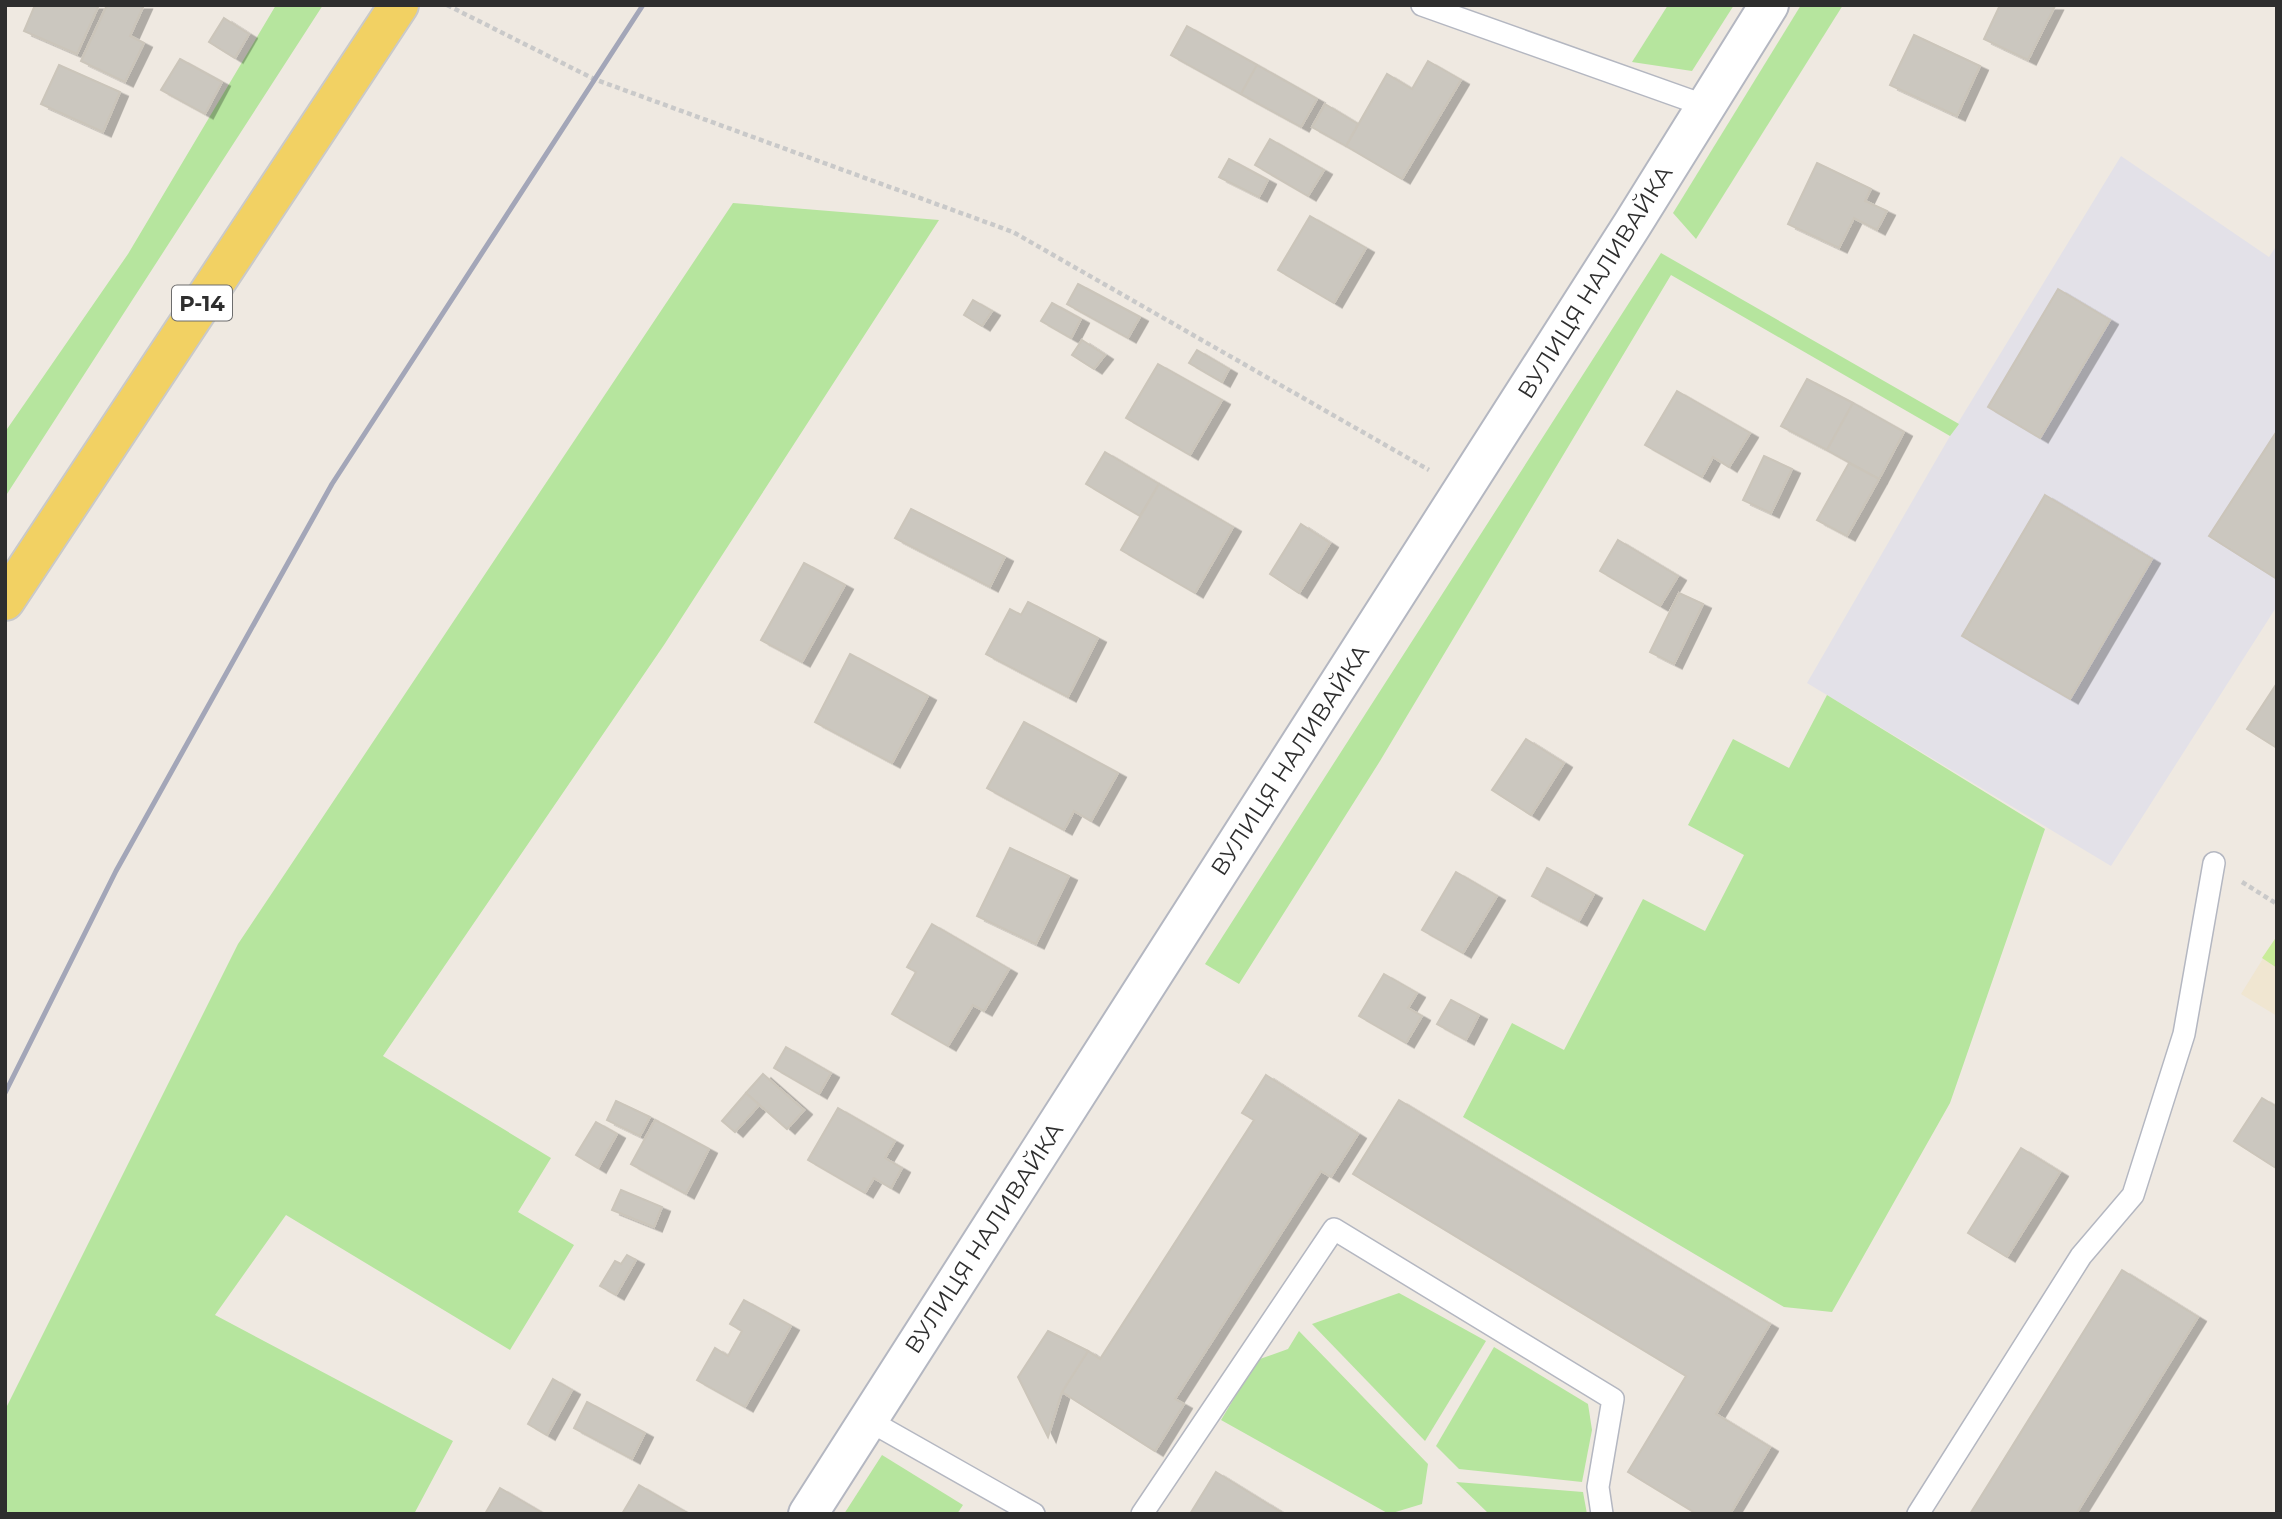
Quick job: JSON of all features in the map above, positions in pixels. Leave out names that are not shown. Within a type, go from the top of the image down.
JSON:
[{"type":"main road","name":"Р-14","points":[[5,601],[399,5]]},
{"type":"street","name":"ВУЛИЦЯ НАЛИВАЙКА","points":[[808,1514],[1769,5]]},
{"type":"lane","points":[[1422,5],[1706,106]]},
{"type":"lane","points":[[1918,1514],[2081,1256],[2133,1195],[2184,1034],[2214,863]]},
{"type":"lane","points":[[1142,1514],[1334,1228],[1613,1399],[1598,1488],[1602,1514]]},
{"type":"lane","points":[[868,1420],[1034,1514]]},
{"type":"path","points":[[447,5],[594,79],[1013,232],[1463,489]]},
{"type":"shaded area","points":[[2121,156],[2269,257],[2277,245],[2277,606],[2111,866],[1807,683],[1950,436]]},
{"type":"shaded area","points":[[2277,936],[2277,1016],[2241,994]]},
{"type":"green space","points":[[276,5],[323,5],[5,497],[5,432],[128,254]]},
{"type":"green space","points":[[1668,5],[1734,5],[1692,71],[1632,62]]},
{"type":"green space","points":[[1801,5],[1843,5],[1696,239],[1673,213]]},
{"type":"green space","points":[[733,203],[939,220],[664,645],[383,1056],[551,1158],[518,1212],[574,1245],[510,1350],[286,1215],[215,1315],[453,1441],[414,1514],[5,1514],[5,1410],[238,944]]},
{"type":"green space","points":[[1661,253],[1959,424],[1950,436],[1671,275],[1380,761],[1239,984],[1205,964]]},
{"type":"green space","points":[[1827,695],[2045,829],[1950,1103],[1832,1312],[1784,1307],[1463,1117],[1512,1023],[1564,1050],[1643,899],[1705,931],[1744,855],[1688,825],[1733,739],[1789,768]]},
{"type":"green space","points":[[2277,936],[2277,968],[2262,958]]},
{"type":"green space","points":[[1399,1293],[1486,1341],[1425,1441],[1312,1324]]},
{"type":"green space","points":[[1299,1331],[1428,1464],[1422,1504],[1389,1514],[1221,1420],[1257,1360],[1288,1349]]},
{"type":"green space","points":[[1494,1347],[1588,1404],[1592,1430],[1582,1482],[1459,1469],[1436,1446]]},
{"type":"green space","points":[[882,1455],[963,1505],[957,1514],[844,1514]]},
{"type":"green space","points":[[1456,1482],[1583,1492],[1587,1514],[1489,1514]]},
{"type":"building","points":[[35,5],[99,5],[77,54],[24,31]]},
{"type":"building","points":[[107,5],[144,5],[130,36],[144,43],[125,82],[81,61]]},
{"type":"building","points":[[2000,5],[2055,6],[2028,60],[1984,39]]},
{"type":"building","points":[[224,18],[249,34],[235,58],[209,42]]},
{"type":"building","points":[[1187,26],[1257,65],[1241,94],[1171,55]]},
{"type":"building","points":[[1914,35],[1980,66],[1957,116],[1890,85]]},
{"type":"building","points":[[180,59],[222,82],[205,114],[161,90]]},
{"type":"building","points":[[1428,61],[1461,80],[1402,179],[1346,146],[1387,74],[1412,89]]},
{"type":"building","points":[[59,65],[120,92],[103,132],[41,104]]},
{"type":"building","points":[[1257,65],[1317,99],[1301,127],[1241,94]]},
{"type":"building","points":[[1325,104],[1358,124],[1346,146],[1312,127]]},
{"type":"building","points":[[1270,139],[1324,170],[1308,196],[1255,165]]},
{"type":"building","points":[[1229,159],[1268,180],[1259,197],[1219,177]]},
{"type":"building","points":[[1817,163],[1871,189],[1865,201],[1887,211],[1877,230],[1854,218],[1839,248],[1788,224]]},
{"type":"building","points":[[1310,216],[1366,248],[1334,303],[1278,270]]},
{"type":"building","points":[[1078,284],[1140,317],[1128,338],[1067,304]]},
{"type":"building","points":[[2058,289],[2110,320],[2040,438],[1988,407]]},
{"type":"building","points":[[973,300],[992,311],[982,326],[964,315]]},
{"type":"building","points":[[1052,303],[1081,319],[1071,338],[1041,321]]},
{"type":"building","points":[[1082,340],[1105,355],[1094,369],[1072,355]]},
{"type":"building","points":[[1197,350],[1229,369],[1222,382],[1189,363]]},
{"type":"building","points":[[1158,364],[1222,400],[1190,455],[1126,418]]},
{"type":"building","points":[[1807,379],[1853,403],[1827,450],[1781,426]]},
{"type":"building","points":[[1677,391],[1750,433],[1729,467],[1713,457],[1702,477],[1645,445]]},
{"type":"building","points":[[1853,403],[1904,432],[1879,479],[1827,450]]},
{"type":"building","points":[[2277,431],[2277,579],[2209,536]]},
{"type":"building","points":[[1105,452],[1159,484],[1140,516],[1086,484]]},
{"type":"building","points":[[1764,456],[1792,469],[1771,513],[1743,500]]},
{"type":"building","points":[[1849,463],[1879,479],[1847,536],[1817,520]]},
{"type":"building","points":[[1159,484],[1233,527],[1195,593],[1121,550]]},
{"type":"building","points":[[2045,495],[2152,559],[2070,699],[1962,636]]},
{"type":"building","points":[[911,509],[1005,557],[990,587],[895,538]]},
{"type":"building","points":[[1301,524],[1330,543],[1299,593],[1270,574]]},
{"type":"building","points":[[1618,540],[1678,576],[1660,606],[1600,571]]},
{"type":"building","points":[[804,563],[845,585],[802,662],[761,640]]},
{"type":"building","points":[[1679,593],[1703,604],[1674,664],[1650,652]]},
{"type":"building","points":[[1028,602],[1098,638],[1068,697],[986,654],[1010,609],[1021,615]]},
{"type":"building","points":[[850,654],[928,696],[892,763],[815,722]]},
{"type":"building","points":[[2277,683],[2277,748],[2247,729]]},
{"type":"building","points":[[1024,722],[1118,773],[1091,821],[1074,811],[1064,830],[987,788]]},
{"type":"building","points":[[1526,739],[1564,763],[1531,815],[1492,790]]},
{"type":"building","points":[[1010,848],[1069,876],[1036,944],[977,916]]},
{"type":"building","points":[[1547,868],[1594,894],[1579,921],[1532,896]]},
{"type":"building","points":[[1456,872],[1497,896],[1463,953],[1422,930]]},
{"type":"building","points":[[932,924],[1009,969],[984,1011],[973,1005],[948,1046],[892,1014],[916,972],[907,967]]},
{"type":"building","points":[[1384,974],[1417,993],[1408,1008],[1422,1016],[1406,1043],[1359,1016]]},
{"type":"building","points":[[1451,1000],[1479,1015],[1466,1040],[1437,1024]]},
{"type":"building","points":[[786,1047],[831,1073],[819,1094],[774,1068]]},
{"type":"building","points":[[763,1074],[804,1110],[787,1129],[746,1093]]},
{"type":"building","points":[[1266,1075],[1358,1134],[1331,1177],[1321,1171],[1175,1399],[1184,1404],[1155,1451],[1062,1392],[1088,1351],[1100,1359],[1254,1120],[1242,1113]]},
{"type":"building","points":[[746,1093],[759,1105],[735,1132],[722,1121]]},
{"type":"building","points":[[2262,1098],[2277,1107],[2276,1168],[2234,1141]]},
{"type":"building","points":[[1399,1100],[1770,1324],[1716,1414],[1770,1447],[1730,1514],[1697,1514],[1628,1472],[1686,1376],[1353,1174]]},
{"type":"building","points":[[616,1101],[650,1117],[640,1136],[607,1120]]},
{"type":"building","points":[[838,1108],[895,1141],[885,1158],[902,1168],[891,1188],[874,1178],[865,1193],[808,1160]]},
{"type":"building","points":[[655,1120],[709,1149],[686,1194],[631,1164]]},
{"type":"building","points":[[596,1122],[617,1134],[598,1168],[576,1155]]},
{"type":"building","points":[[2021,1148],[2060,1172],[2007,1257],[1968,1233]]},
{"type":"building","points":[[621,1190],[662,1207],[654,1227],[612,1210]]},
{"type":"building","points":[[627,1255],[636,1260],[616,1295],[600,1286],[615,1261],[621,1264]]},
{"type":"building","points":[[2122,1270],[2198,1317],[2076,1514],[1970,1514]]},
{"type":"building","points":[[744,1300],[791,1326],[745,1407],[697,1380],[715,1348],[728,1356],[742,1331],[730,1324]]},
{"type":"building","points":[[1048,1331],[1088,1351],[1062,1392],[1048,1437],[1018,1377]]},
{"type":"building","points":[[553,1379],[572,1390],[547,1435],[528,1424]]},
{"type":"building","points":[[587,1402],[645,1433],[632,1459],[574,1428]]},
{"type":"building","points":[[1216,1472],[1284,1514],[1190,1514]]},
{"type":"building","points":[[639,1485],[684,1511],[682,1514],[622,1514]]},
{"type":"building","points":[[500,1488],[544,1514],[485,1514]]},
{"type":"railway","points":[[5,1093],[116,871],[332,484],[643,5]]}]
